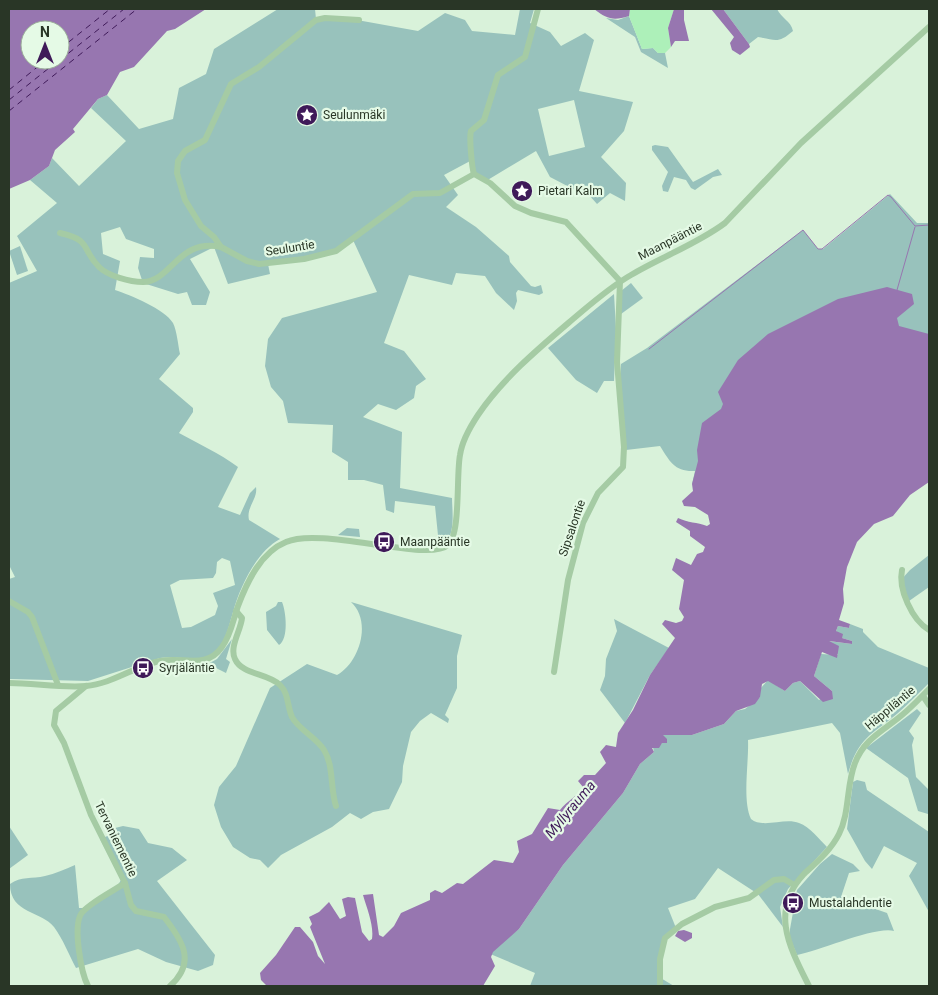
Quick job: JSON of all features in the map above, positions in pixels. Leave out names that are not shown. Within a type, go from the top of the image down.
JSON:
[{"type":"street","points":[[538,9],[525,57],[498,75],[484,120],[471,131],[474,174],[490,183],[509,202],[519,208],[566,222],[620,282]]},
{"type":"street","name":"Seuluntie","points":[[359,20],[320,18],[311,23],[259,67],[231,84],[205,140],[181,156],[177,173],[185,200],[201,226],[214,237],[221,247],[247,261],[259,264],[304,259],[336,251],[413,194],[440,193],[474,174]]},
{"type":"street","name":"Maanpääntie","points":[[9,683],[86,686],[102,683],[165,660],[199,662],[210,659],[227,639],[236,611],[252,576],[263,560],[273,549],[292,540],[310,538],[336,540],[430,551],[441,549],[449,544],[454,537],[456,527],[457,480],[460,454],[476,418],[504,382],[559,330],[620,282],[662,257],[712,233],[724,223],[801,143],[929,27]]},
{"type":"street","points":[[60,233],[80,240],[95,262],[104,271],[136,281],[153,279],[188,251],[209,246],[221,247]]},
{"type":"street","name":"Sipsalontie","points":[[554,672],[568,580],[583,523],[598,493],[622,467],[624,447],[617,362],[620,282]]},
{"type":"street","points":[[902,570],[901,585],[918,620],[929,630]]},
{"type":"street","points":[[9,601],[28,612],[32,617],[58,685]]},
{"type":"street","points":[[236,611],[242,618],[233,651],[235,660],[244,669],[273,679],[284,688],[293,720],[326,752],[336,806]]},
{"type":"street","name":"Tervaniementie","points":[[86,686],[56,711],[54,725],[64,743],[91,815],[126,883],[131,905],[136,911],[164,917],[182,943],[186,952],[184,962],[181,972],[170,986]]},
{"type":"street","name":"Häppiläntie","points":[[809,986],[787,938],[785,918],[794,886],[829,849],[839,834],[845,815],[854,764],[864,746],[929,689]]},
{"type":"street","points":[[922,696],[929,705]]},
{"type":"street","points":[[660,986],[662,947],[665,938],[682,924],[715,907],[749,898],[774,880],[784,879],[794,886]]},
{"type":"street","points":[[88,986],[83,976],[78,922],[83,911],[126,883]]},
{"type":"shaded area","points":[[278,9],[315,9],[316,19],[357,20],[418,31],[445,13],[465,20],[472,31],[515,35],[520,9],[534,9],[530,23],[550,32],[561,46],[585,33],[594,40],[579,91],[633,102],[624,131],[601,157],[626,183],[625,201],[610,193],[597,204],[580,185],[575,190],[550,177],[536,151],[486,181],[477,176],[472,160],[444,175],[458,195],[446,207],[476,227],[509,256],[510,262],[531,286],[541,285],[543,293],[539,295],[518,290],[514,310],[496,293],[485,276],[456,273],[452,285],[409,275],[384,343],[404,351],[426,379],[416,386],[414,398],[396,410],[378,404],[363,417],[402,432],[400,488],[452,498],[453,518],[451,532],[445,543],[439,545],[435,506],[395,501],[394,513],[386,510],[383,485],[364,480],[348,480],[348,462],[332,452],[333,425],[288,423],[283,401],[271,387],[265,366],[268,339],[282,318],[377,292],[353,240],[336,251],[268,264],[270,274],[228,284],[214,247],[190,259],[210,292],[206,305],[192,305],[187,292],[178,294],[143,283],[138,268],[140,257],[154,258],[154,249],[126,239],[120,227],[101,233],[103,254],[120,261],[115,290],[155,308],[173,323],[180,354],[159,379],[193,408],[193,412],[179,433],[238,467],[218,507],[240,515],[250,493],[256,487],[249,511],[249,520],[280,539],[264,552],[250,571],[236,602],[223,642],[210,656],[205,658],[160,658],[88,681],[9,679],[9,579],[15,577],[9,565],[9,283],[37,271],[17,236],[57,203],[30,180],[49,166],[52,158],[79,186],[126,141],[91,108],[98,99],[107,95],[139,129],[173,119],[179,88],[206,74],[214,49]],"holes":[[[574,100],[585,147],[549,156],[538,109]],[[222,558],[230,561],[235,585],[213,593],[218,606],[215,615],[191,627],[182,628],[170,585],[180,580],[213,578],[216,573],[217,562]]]},
{"type":"shaded area","points":[[723,9],[777,9],[793,31],[784,38],[777,40],[758,37],[749,44]]},
{"type":"shaded area","points":[[629,16],[642,49],[653,48],[658,53],[665,53],[668,68],[641,52],[635,37],[606,18],[618,20]]},
{"type":"shaded area","points":[[652,146],[668,147],[693,182],[718,169],[722,175],[713,177],[695,190],[691,188],[686,180],[674,177],[668,192],[663,191],[662,186],[668,172],[652,150]]},
{"type":"shaded area","points":[[890,194],[917,223],[929,223],[929,344],[692,484],[695,471],[678,468],[667,457],[660,446],[626,450],[620,380],[621,364],[647,348],[803,230],[818,249],[823,249]]},
{"type":"shaded area","points":[[20,246],[28,271],[17,275],[9,251]]},
{"type":"shaded area","points":[[631,283],[643,298],[621,314],[621,291]]},
{"type":"shaded area","points":[[614,294],[616,329],[614,381],[604,381],[597,393],[576,380],[548,348]]},
{"type":"shaded area","points":[[347,528],[359,529],[360,537],[338,535]]},
{"type":"shaded area","points":[[929,555],[929,587],[909,601],[900,581],[910,570]]},
{"type":"shaded area","points":[[278,602],[282,602],[286,625],[284,637],[279,645],[267,630],[266,612],[276,606]]},
{"type":"shaded area","points":[[351,602],[462,635],[457,656],[457,688],[445,715],[449,719],[448,723],[431,713],[420,721],[411,732],[403,766],[402,782],[389,809],[373,812],[361,819],[350,813],[332,827],[281,855],[268,868],[260,860],[250,858],[233,847],[221,827],[214,805],[219,787],[236,766],[270,688],[307,664],[337,675],[352,661],[361,641],[362,630],[361,620]]},
{"type":"shaded area","points":[[614,619],[669,648],[650,675],[625,723],[600,690],[605,676],[606,659],[617,631]]},
{"type":"shaded area","points":[[850,624],[863,629],[863,632],[878,647],[929,668],[929,683],[898,713],[861,744],[848,774],[840,733],[832,723],[748,740],[746,792],[751,819],[762,823],[787,821],[799,823],[811,830],[827,847],[788,889],[780,907],[783,927],[758,894],[718,868],[695,899],[668,908],[676,928],[665,938],[659,977],[674,986],[530,986],[535,973],[488,953],[519,929],[563,865],[623,793],[640,764],[654,752],[653,747],[662,743],[663,735],[692,735],[724,724],[736,711],[745,709],[760,697],[760,689],[768,680],[785,691],[793,683],[800,681],[819,700],[832,691],[814,676],[821,654],[838,655],[828,641],[852,644],[852,641],[842,638],[836,631],[838,626],[849,628]]},
{"type":"shaded area","points":[[232,639],[226,659],[230,662],[226,673],[208,664],[217,659]]},
{"type":"shaded area","points":[[917,709],[921,713],[909,731],[914,738],[912,745],[916,777],[929,790],[928,814],[918,811],[908,778],[866,748]]},
{"type":"shaded area","points":[[857,780],[865,782],[867,790],[929,832],[929,912],[909,876],[917,863],[884,846],[872,869],[865,861],[847,829],[853,782]]},
{"type":"shaded area","points":[[9,826],[28,855],[9,869]]},
{"type":"shaded area","points":[[123,826],[139,829],[148,843],[172,848],[187,860],[157,881],[215,955],[213,965],[198,971],[166,962],[138,949],[76,968],[54,927],[49,922],[21,907],[15,901],[11,894],[10,884],[14,881],[49,875],[75,865],[79,908],[83,908],[118,885],[121,880],[100,839],[110,835],[111,829]]},
{"type":"shaded area","points":[[832,854],[853,864],[860,871],[849,873],[841,897],[887,913],[894,931],[885,930],[861,935],[797,955],[790,938],[790,929],[797,890],[820,864]]},
{"type":"sand","points":[[630,9],[674,9],[668,28],[671,47],[665,53],[658,53],[653,48],[642,49],[629,16]]},
{"type":"water","points":[[9,9],[206,9],[175,29],[167,31],[134,67],[120,72],[107,95],[98,99],[73,129],[75,132],[55,150],[49,166],[30,180],[9,189]]},
{"type":"water","points":[[594,9],[630,9],[629,16],[614,19]]},
{"type":"water","points":[[674,9],[684,9],[684,20],[689,41],[675,41],[671,47],[668,28]]},
{"type":"water","points":[[711,9],[723,9],[750,47],[740,55],[732,50],[730,43],[734,37]]},
{"type":"water","name":"Myllyrauma","points":[[887,287],[912,294],[914,304],[897,318],[899,326],[929,334],[929,482],[910,495],[893,516],[874,524],[857,542],[847,567],[843,589],[844,603],[839,620],[850,624],[849,628],[838,626],[836,631],[843,634],[842,638],[852,641],[852,644],[829,641],[839,646],[837,658],[822,652],[814,676],[832,691],[833,699],[823,702],[800,681],[793,683],[785,691],[768,681],[762,684],[760,697],[755,704],[736,711],[724,724],[692,735],[663,735],[667,739],[667,743],[662,743],[659,748],[652,748],[654,752],[640,764],[623,793],[563,865],[519,929],[493,952],[491,957],[495,966],[483,986],[267,986],[261,980],[260,973],[276,955],[295,927],[300,927],[313,942],[318,956],[325,964],[310,927],[312,924],[309,917],[319,912],[329,902],[340,919],[346,916],[342,899],[348,897],[355,898],[362,932],[369,941],[372,939],[372,928],[363,895],[373,894],[379,935],[383,937],[394,926],[401,913],[430,900],[430,893],[435,890],[442,893],[457,883],[463,884],[494,860],[513,863],[519,852],[517,841],[532,834],[548,808],[560,810],[578,793],[583,787],[578,781],[584,775],[595,775],[606,763],[600,752],[606,745],[616,747],[618,733],[633,710],[650,675],[675,638],[662,624],[665,620],[676,623],[682,621],[684,617],[679,609],[684,580],[672,570],[676,558],[691,565],[697,554],[703,552],[705,547],[690,536],[690,531],[676,522],[678,518],[707,526],[710,524],[708,515],[695,507],[684,506],[682,501],[693,491],[692,484],[698,461],[697,450],[702,423],[721,409],[723,404],[718,392],[738,360],[768,334],[838,299]]},
{"type":"water","points":[[684,930],[692,933],[692,938],[685,942],[675,936],[678,931]]},
{"type":"waterway","points":[[649,349],[803,230],[818,249],[822,249],[888,195],[915,226],[929,225]]},
{"type":"waterway","points":[[897,290],[915,227]]},
{"type":"ferry route","points":[[70,41],[110,9]]},
{"type":"ferry route","points":[[70,52],[124,9]]},
{"type":"ferry route","points":[[9,111],[137,9]]},
{"type":"ferry route","points":[[9,90],[34,70]]},
{"type":"ferry route","points":[[9,100],[46,70]]},
{"type":"place","name":"Seulunmäki","points":[[307,115]]},
{"type":"place","name":"Pietari Kalm","points":[[522,191]]},
{"type":"place","name":"Maanpääntie","points":[[384,542]]},
{"type":"place","name":"Syrjäläntie","points":[[143,668]]},
{"type":"place","name":"Mustalahdentie","points":[[793,903]]}]
